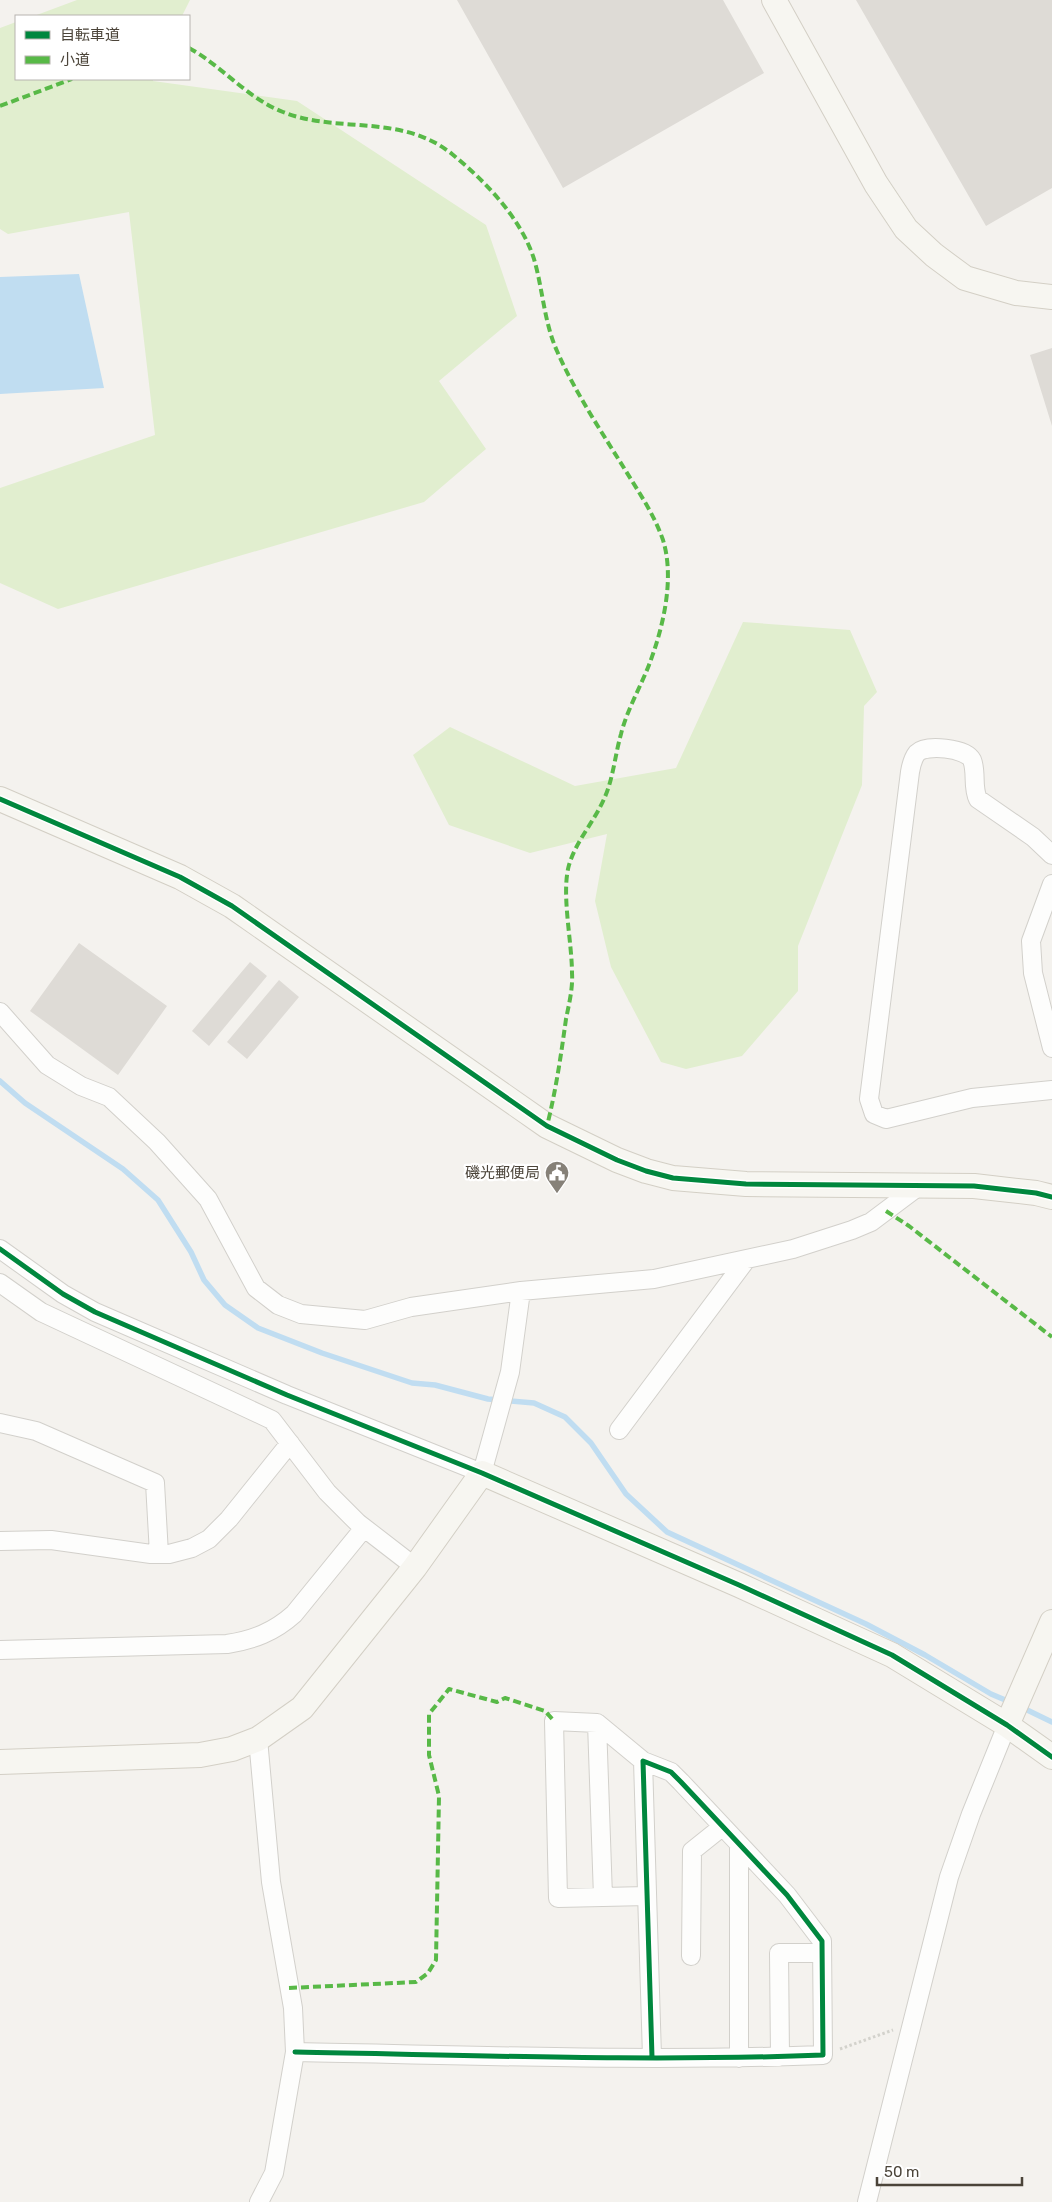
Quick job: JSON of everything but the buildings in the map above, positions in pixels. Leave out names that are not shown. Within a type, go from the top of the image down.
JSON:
[{"type":"street","points":[[774,0],[876,184],[906,229],[934,256],[966,278],[1016,293],[1052,297]]},
{"type":"street","points":[[1052,855],[1033,837],[978,799],[973,790],[973,762],[968,755],[961,751],[926,748],[918,753],[910,772],[869,1099],[874,1114],[886,1119],[972,1098],[1052,1090]]},
{"type":"street","points":[[0,798],[180,877],[232,906],[547,1126],[617,1160],[673,1178],[746,1184],[974,1186],[1036,1192],[1052,1197]]},
{"type":"street","points":[[1052,884],[1031,941],[1033,972],[1052,1048]]},
{"type":"street","points":[[0,1012],[47,1065],[81,1086],[109,1097],[123,1107],[188,1174],[208,1199],[231,1241],[244,1270],[256,1288],[278,1305],[301,1314],[364,1320],[411,1307],[521,1291],[654,1279],[746,1260],[793,1249],[871,1222],[919,1186]]},
{"type":"street","points":[[0,1249],[63,1294],[95,1312],[287,1395],[482,1473],[740,1585],[892,1655],[1012,1713],[1052,1757]]},
{"type":"street","points":[[619,1430],[746,1260]]},
{"type":"street","points":[[0,1283],[41,1312],[272,1420],[327,1492],[364,1528],[415,1567]]},
{"type":"street","points":[[0,1762],[200,1755],[232,1749],[258,1739],[302,1708],[415,1567],[482,1473],[506,1392],[521,1291]]},
{"type":"street","points":[[0,1423],[36,1431],[155,1483],[159,1554]]},
{"type":"street","points":[[0,1541],[51,1540],[159,1554],[169,1554],[192,1548],[209,1539],[229,1519],[290,1443]]},
{"type":"street","points":[[0,1650],[227,1644],[247,1641],[276,1628],[294,1614],[364,1528]]},
{"type":"street","points":[[867,2202],[949,1877],[971,1814],[1052,1622]]},
{"type":"street","points":[[295,2052],[739,2058],[823,2055],[822,1941],[787,1895],[671,1772],[642,1761],[597,1723],[554,1721],[558,1898],[647,1896]]},
{"type":"street","points":[[597,1723],[603,1897]]},
{"type":"street","points":[[258,1739],[271,1882],[293,2008],[295,2052],[274,2173],[259,2202]]},
{"type":"street","points":[[642,1761],[652,2057]]},
{"type":"street","points":[[691,1956],[692,1851],[722,1827]]},
{"type":"street","points":[[739,1846],[739,2058]]},
{"type":"street","points":[[780,2057],[779,1953],[822,1953]]},
{"type":"path","points":[[823,2055],[911,2023]]},
{"type":"green space","points":[[77,0],[190,0],[182,15],[37,15]]},
{"type":"green space","points":[[15,22],[15,80],[153,80],[297,101],[486,225],[517,316],[439,381],[486,449],[424,502],[58,609],[0,583],[0,488],[155,435],[129,212],[8,234],[0,229],[0,28]]},
{"type":"green space","points":[[743,622],[850,630],[877,692],[864,706],[862,785],[798,946],[798,991],[742,1056],[686,1069],[661,1062],[611,967],[595,901],[607,834],[530,853],[449,825],[413,755],[450,727],[575,786],[676,768]]},
{"type":"water","points":[[79,274],[104,388],[0,394],[0,277]]},
{"type":"waterway","points":[[0,1081],[25,1103],[123,1169],[158,1200],[191,1252],[204,1280],[225,1305],[258,1328],[322,1353],[412,1383],[435,1385],[488,1399],[534,1403],[565,1417],[591,1443],[626,1494],[667,1532],[866,1624],[925,1655],[991,1694],[1010,1702]]},
{"type":"waterway","points":[[1021,1707],[1052,1722]]},
{"type":"marked path","points":[[190,49],[258,99],[283,112],[325,122],[391,128],[412,133],[432,141],[452,154],[489,188],[511,215],[528,244],[537,271],[549,329],[564,366],[645,503],[663,540],[668,571],[668,587],[659,635],[649,665],[624,725],[607,792],[576,848],[569,865],[566,903],[572,961],[572,984],[547,1126]]},
{"type":"marked path","points":[[0,106],[69,80]]},
{"type":"marked path","points":[[886,1211],[909,1226],[1052,1337]]},
{"type":"marked path","points":[[289,1988],[416,1982],[428,1973],[436,1960],[439,1796],[429,1755],[429,1714],[449,1689],[497,1702],[505,1698],[545,1711],[554,1721]]},
{"type":"cycle path","points":[[0,799],[180,877],[232,906],[547,1126],[617,1160],[646,1171],[673,1178],[746,1184],[974,1186],[1036,1193],[1052,1197]]},
{"type":"cycle path","points":[[0,1249],[63,1294],[95,1312],[287,1395],[482,1473],[739,1585],[892,1655],[1007,1725],[1052,1757]]},
{"type":"cycle path","points":[[295,2052],[625,2058],[823,2055],[822,1941],[787,1895],[681,1782],[671,1772],[643,1761],[652,2057]]},
{"type":"place","name":"磯光郵便局","points":[[557,1194]]}]
